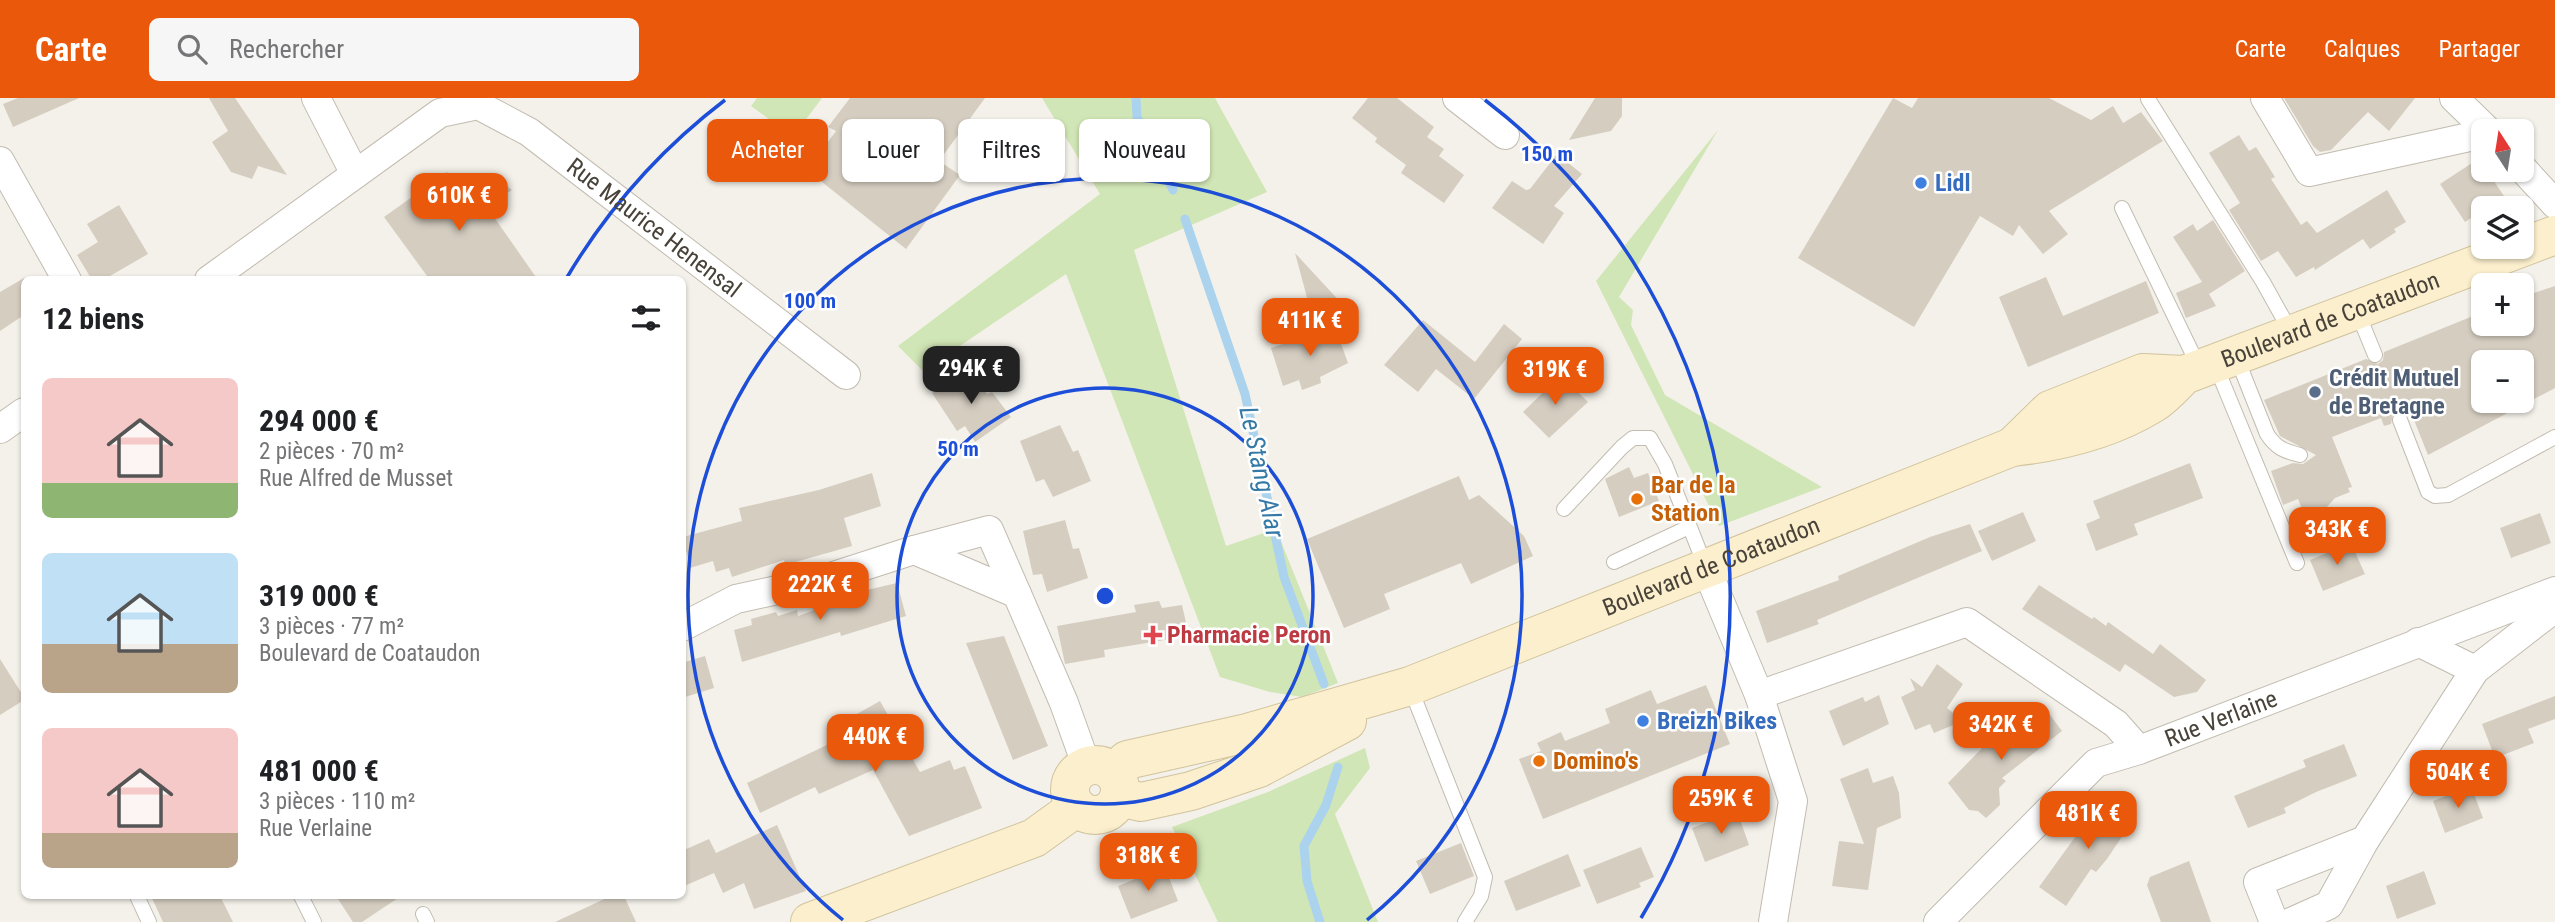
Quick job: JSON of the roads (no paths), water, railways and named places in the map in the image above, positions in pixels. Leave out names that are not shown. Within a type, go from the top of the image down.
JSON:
[{"type":"main road","name":"Boulevard de Coataudon","points":[[1107,779],[1141,802],[1191,791],[1259,768],[1410,686],[2012,447],[2054,442],[2081,434],[2152,404],[2209,366],[2555,235]]},
{"type":"main road","points":[[810,922],[1034,838],[1077,807],[1087,814],[1101,814],[1113,808],[1107,779]]},
{"type":"street","points":[[316,98],[355,174]]},
{"type":"street","points":[[1457,98],[1505,135]]},
{"type":"street","points":[[2265,98],[2309,172],[2471,137]]},
{"type":"street","points":[[2454,98],[2476,119]]},
{"type":"street","name":"Rue Maurice Henensal","points":[[215,276],[440,113],[478,105],[529,132],[846,375]]},
{"type":"street","points":[[0,161],[65,276]]},
{"type":"street","points":[[2534,181],[2555,204]]},
{"type":"street","points":[[0,429],[21,414]]},
{"type":"street","points":[[686,625],[736,599],[818,581],[914,550],[989,530],[1064,703],[1107,779]]},
{"type":"street","points":[[914,550],[1017,594]]},
{"type":"street","points":[[1706,568],[1759,695],[1793,801],[1773,922]]},
{"type":"street","name":"Rue Verlaine","points":[[1938,922],[2096,763],[2139,750],[2555,591]]},
{"type":"street","points":[[2291,922],[2329,905],[2365,840],[2475,670],[2555,608]]},
{"type":"street","points":[[1759,695],[1967,622],[2116,724],[2139,750]]},
{"type":"street","points":[[2418,642],[2475,670]]},
{"type":"street","points":[[2274,922],[2258,881],[2365,840]]},
{"type":"lane","points":[[2148,99],[2263,282],[2292,335]]},
{"type":"lane","points":[[2122,208],[2209,366],[2297,563]]},
{"type":"lane","points":[[2356,310],[2375,355]]},
{"type":"lane","points":[[2209,366],[2274,445],[2300,455]]},
{"type":"lane","points":[[2400,420],[2428,492],[2435,496],[2448,495],[2555,437]]},
{"type":"lane","points":[[1564,509],[1622,447],[1633,438],[1643,437],[1656,444],[1706,568]]},
{"type":"lane","points":[[1614,562],[1689,527]]},
{"type":"lane","points":[[1410,686],[1485,877],[1481,896],[1465,922]]},
{"type":"lane","points":[[138,899],[149,922]]},
{"type":"lane","points":[[302,899],[314,922]]},
{"type":"waterway","name":"Le Stang Alar","points":[[1136,98],[1137,117],[1173,190]]},
{"type":"waterway","name":"Le Stang Alar","points":[[1185,219],[1245,394],[1284,577],[1324,684]]},
{"type":"waterway","name":"Le Stang Alar","points":[[1320,922],[1307,881],[1304,846],[1326,805],[1338,767]]},
{"type":"place","name":"Lidl","points":[[1921,183]]},
{"type":"place","name":"Crédit Mutuel de Bretagne","points":[[2315,392]]},
{"type":"place","name":"Bar de la Station","points":[[1637,499]]},
{"type":"place","name":"Pharmacie Peron","points":[[1153,635]]},
{"type":"place","name":"Breizh Bikes","points":[[1643,721]]},
{"type":"place","name":"Domino's","points":[[1539,761]]}]
